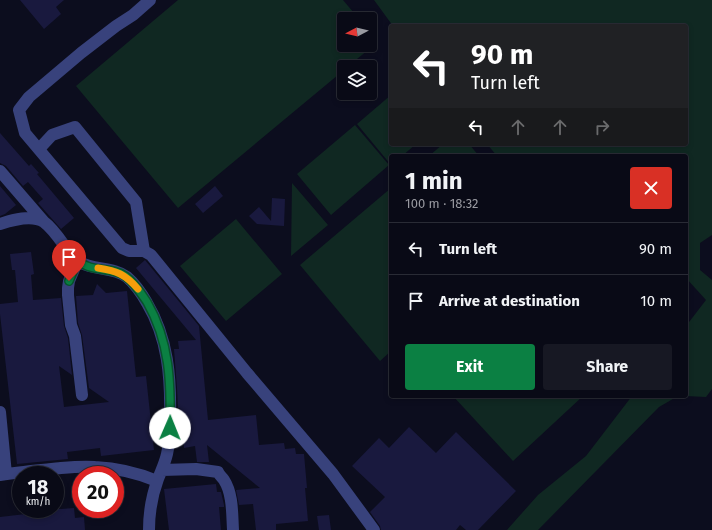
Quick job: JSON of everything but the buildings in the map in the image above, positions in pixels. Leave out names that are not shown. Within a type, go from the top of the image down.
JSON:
[{"type":"lane","points":[[150,0],[134,15],[116,26],[29,96],[19,110],[25,132],[122,248],[129,251],[144,251],[151,256],[247,373],[333,474],[374,530]]},
{"type":"lane","points":[[39,149],[52,134],[74,127],[136,202],[144,251]]},
{"type":"lane","points":[[0,171],[51,229],[72,256],[87,266],[117,272],[126,276],[143,296],[152,311],[163,340],[170,396],[168,454],[154,494],[149,530]]},
{"type":"lane","points":[[0,224],[27,218],[44,222]]},
{"type":"lane","points":[[79,261],[69,281],[68,295],[71,325],[76,336],[82,395]]},
{"type":"lane","points":[[0,412],[3,474],[64,468],[94,467],[122,470],[147,477],[196,469],[218,472],[224,480],[230,495],[233,530]]},
{"type":"green space","points":[[178,0],[343,0],[353,12],[337,12],[337,52],[366,52],[356,60],[337,60],[337,76],[178,208],[76,86]]},
{"type":"green space","points":[[374,0],[712,0],[712,235],[700,243],[700,270],[712,280],[712,389],[706,397],[688,396],[688,323],[706,300],[688,280],[688,154],[495,154],[489,146],[688,146],[688,24],[392,24]]},
{"type":"green space","points":[[389,97],[389,146],[414,146],[404,154],[389,154],[389,163],[357,124]]},
{"type":"green space","points":[[355,125],[389,165],[331,215],[297,174]]},
{"type":"green space","points":[[441,146],[471,146],[477,154],[431,154]]},
{"type":"green space","points":[[292,183],[328,225],[291,256]]},
{"type":"green space","points":[[389,190],[389,353],[380,361],[300,265]]},
{"type":"green space","points":[[236,219],[282,274],[226,321],[180,266]]},
{"type":"green space","points":[[455,398],[581,398],[513,461]]},
{"type":"green space","points":[[630,398],[675,398],[659,407],[538,530],[507,530],[538,495],[586,456]]},
{"type":"slow traffic","points":[[98,268],[117,272],[126,276],[138,289]]},
{"type":"route","points":[[69,281],[79,261],[87,266],[106,269],[126,276],[143,296],[152,311],[163,340],[168,367],[170,428]]}]
